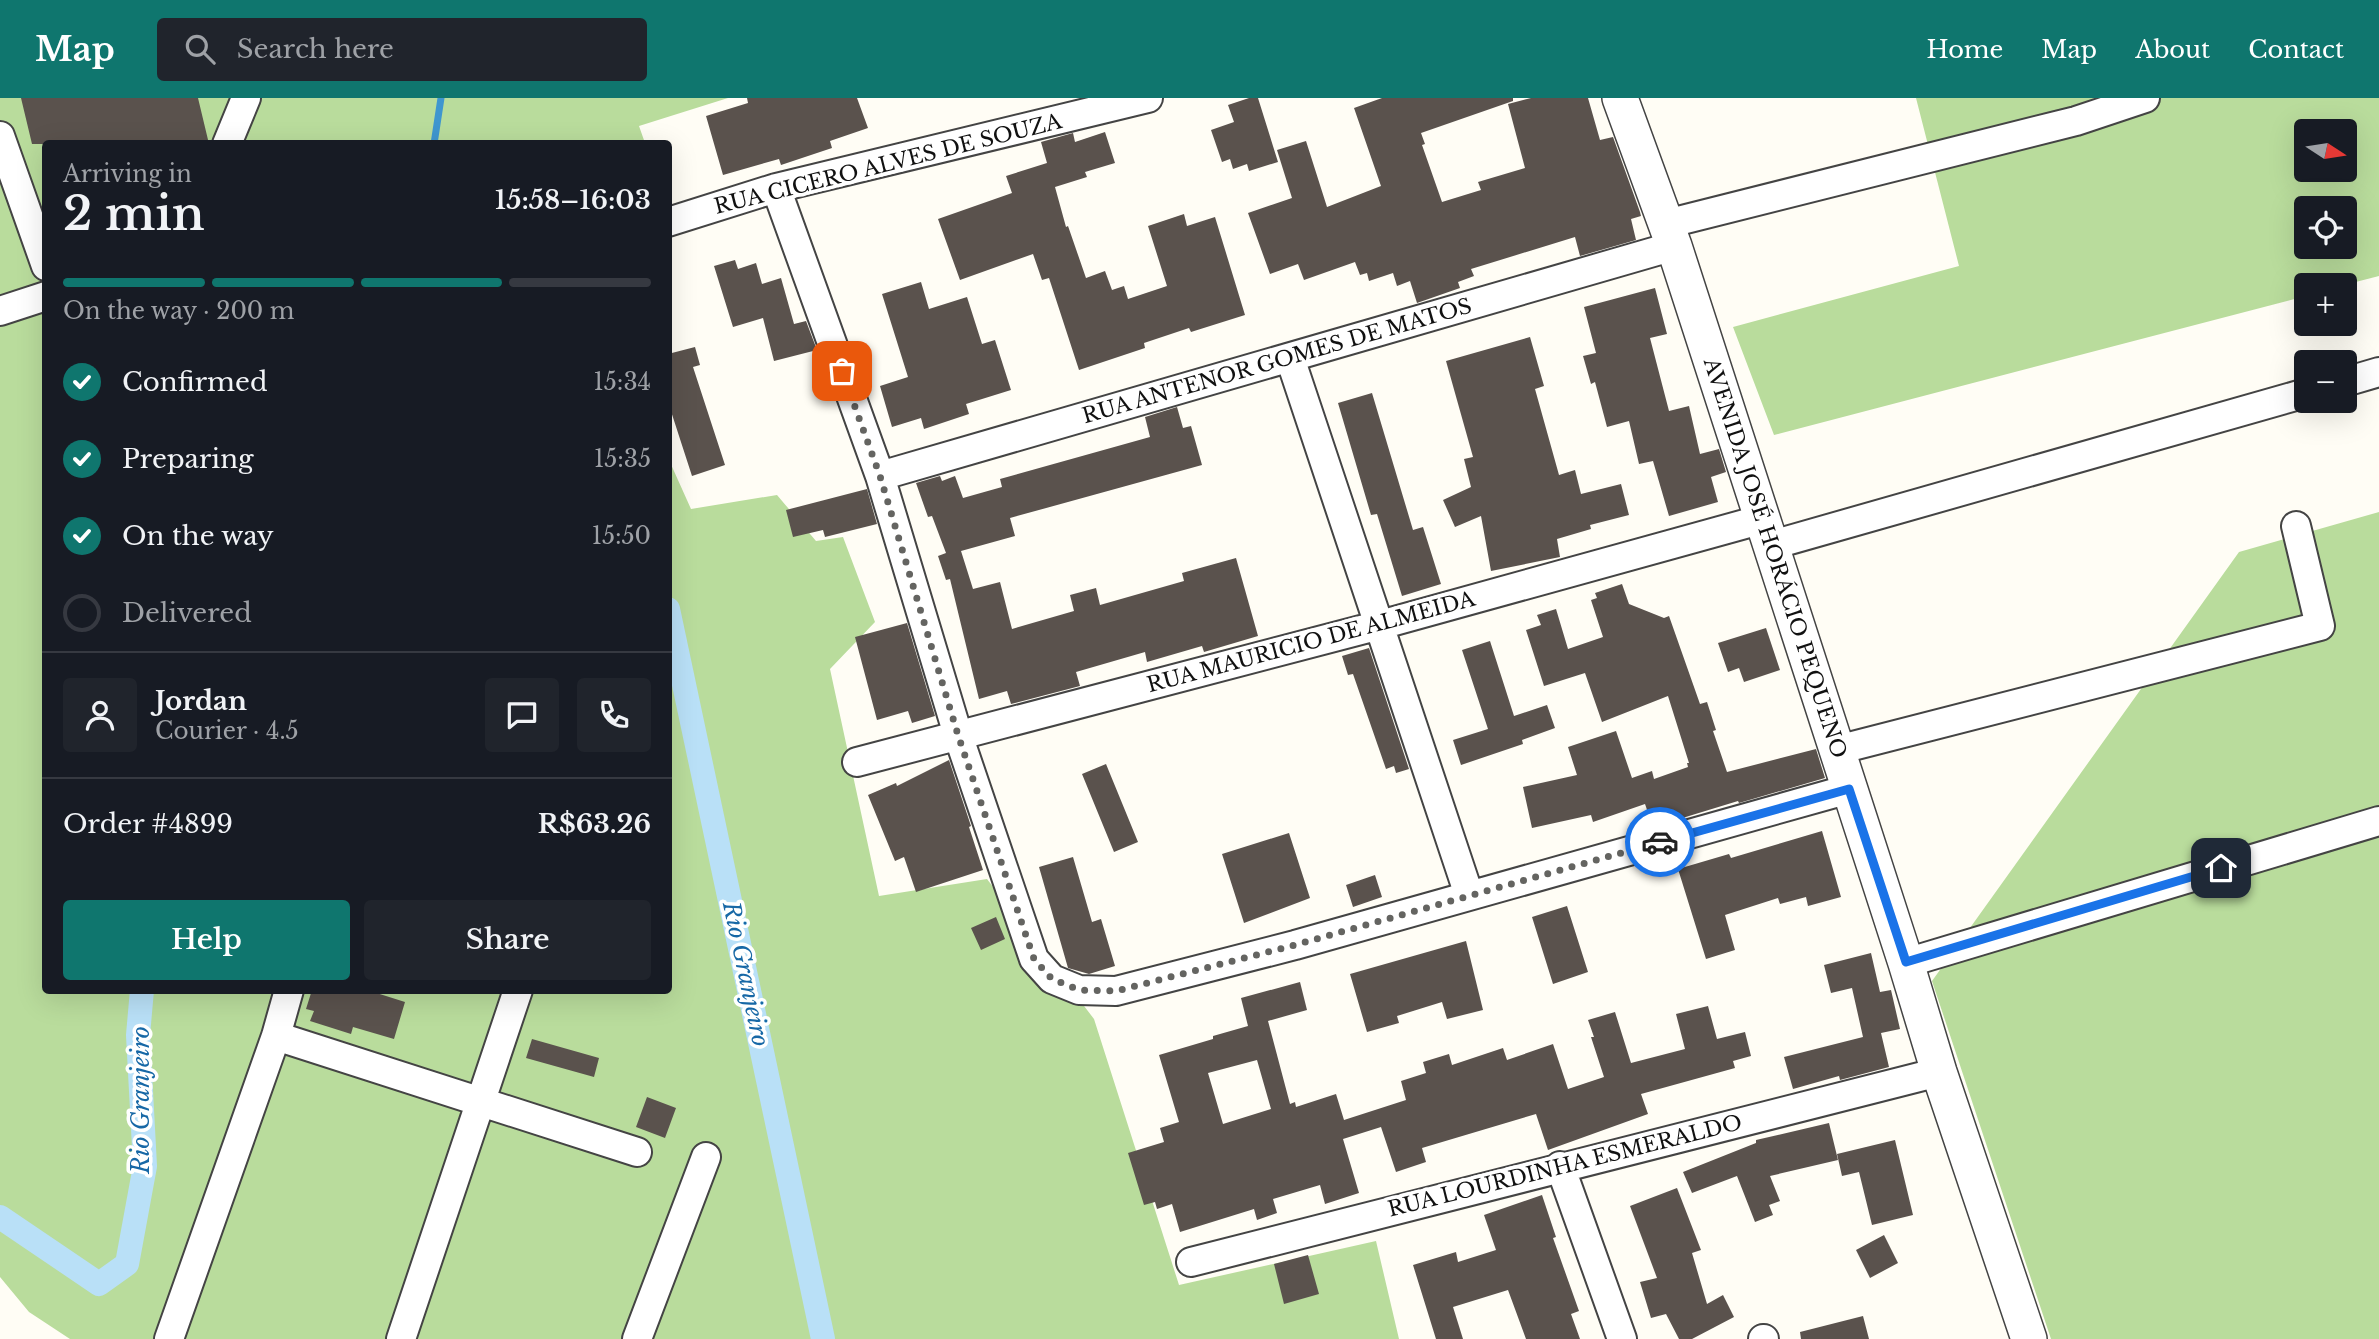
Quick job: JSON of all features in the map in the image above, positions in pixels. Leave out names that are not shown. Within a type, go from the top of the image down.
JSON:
[{"type":"street","points":[[229,140],[246,98]]},
{"type":"street","name":"RUA CICERO ALVES DE SOUZA","points":[[672,221],[776,188],[1148,98]]},
{"type":"street","name":"AVENIDA JOSÉ HORÁCIO PEQUENO","points":[[1620,98],[1670,235],[1768,532],[1939,1072],[2029,1339]]},
{"type":"street","name":"RUA ANTENOR GOMES DE MATOS","points":[[880,476],[1290,358],[1670,235],[2076,121],[2145,98]]},
{"type":"street","points":[[0,135],[42,255]]},
{"type":"street","points":[[776,188],[880,476],[958,735],[1034,959],[1052,979],[1079,990],[1116,991],[1295,945],[1849,789]]},
{"type":"street","points":[[0,310],[42,297]]},
{"type":"street","points":[[1290,358],[1469,895]]},
{"type":"street","points":[[2357,378],[2379,372]]},
{"type":"street","name":"RUA MAURICIO DE ALMEIDA","points":[[857,762],[1380,625],[1768,532],[2294,396]]},
{"type":"street","points":[[1837,750],[2320,626],[2296,526]]},
{"type":"street","points":[[1906,962],[2379,821]]},
{"type":"street","points":[[169,1339],[276,1036],[288,994]]},
{"type":"street","points":[[401,1339],[517,994]]},
{"type":"street","points":[[276,1036],[637,1152]]},
{"type":"street","name":"RUA LOURDINHA ESMERALDO","points":[[1191,1262],[1560,1166],[1939,1072]]},
{"type":"street","points":[[637,1339],[706,1157]]},
{"type":"street","points":[[1560,1166],[1622,1339]]},
{"type":"green space","points":[[0,98],[728,98],[639,126],[644,140],[42,140],[42,994],[672,994],[672,467],[691,509],[777,495],[816,541],[843,537],[875,622],[830,669],[879,896],[987,879],[1094,1019],[1179,1285],[1376,1241],[1399,1339],[70,1339],[29,1312],[0,1277]]},
{"type":"green space","points":[[1916,98],[2379,98],[2379,276],[2357,282],[2357,273],[2294,273],[2294,299],[1774,435],[1733,327],[1959,266]]},
{"type":"green space","points":[[2379,512],[2379,1339],[2051,1339],[1932,981],[2239,552]]},
{"type":"building","points":[[21,98],[198,98],[208,140],[42,140],[42,144],[32,144]]},
{"type":"building","points":[[747,98],[857,98],[868,128],[830,141],[832,148],[781,165],[779,159],[723,175],[706,116],[748,103]]},
{"type":"building","points":[[1258,98],[1278,162],[1249,171],[1247,164],[1233,169],[1230,159],[1222,162],[1211,130],[1234,122],[1228,105]]},
{"type":"building","points":[[1382,98],[1513,98],[1513,101],[1421,133],[1425,144],[1422,145],[1442,202],[1481,190],[1478,182],[1525,168],[1508,104],[1531,98],[1588,98],[1600,140],[1613,137],[1640,212],[1641,216],[1631,219],[1636,240],[1580,256],[1575,237],[1471,269],[1474,276],[1458,282],[1460,288],[1417,303],[1410,281],[1397,286],[1393,273],[1369,281],[1367,273],[1360,275],[1355,262],[1304,280],[1298,264],[1270,274],[1248,213],[1292,198],[1277,150],[1306,141],[1327,207],[1381,186],[1354,108]]},
{"type":"building","points":[[1105,132],[1115,163],[1085,172],[1087,177],[1055,187],[1066,227],[1068,226],[1086,278],[1105,271],[1112,290],[1124,286],[1128,299],[1167,286],[1148,226],[1184,214],[1187,226],[1215,217],[1245,315],[1191,332],[1189,328],[1144,343],[1145,348],[1079,370],[1049,278],[1042,280],[1033,254],[960,280],[938,219],[1012,193],[1006,176],[1047,163],[1041,142],[1073,133],[1075,142]]},
{"type":"building","points":[[735,260],[738,269],[756,263],[762,284],[781,278],[794,324],[806,321],[817,350],[774,361],[763,318],[733,327],[714,266]]},
{"type":"building","points":[[921,282],[929,309],[967,297],[982,344],[995,340],[1011,390],[966,404],[969,414],[924,429],[921,418],[892,427],[880,386],[908,377],[882,294]]},
{"type":"building","points":[[1655,288],[1667,334],[1650,338],[1669,411],[1689,406],[1700,454],[1719,449],[1726,472],[1711,477],[1718,502],[1669,516],[1653,461],[1639,464],[1629,421],[1607,427],[1595,382],[1591,384],[1583,356],[1596,353],[1584,307]]},
{"type":"building","points":[[1530,337],[1544,386],[1535,389],[1559,475],[1575,470],[1581,494],[1621,484],[1629,515],[1590,525],[1591,529],[1557,539],[1560,557],[1491,571],[1481,516],[1455,527],[1443,500],[1471,487],[1464,459],[1473,457],[1446,361]]},
{"type":"building","points":[[695,347],[700,365],[693,367],[725,465],[692,476],[672,414],[672,353]]},
{"type":"building","points":[[1372,393],[1413,530],[1423,527],[1441,584],[1402,596],[1377,514],[1371,515],[1338,403]]},
{"type":"building","points":[[1177,407],[1183,428],[1191,426],[1202,465],[1010,518],[1015,536],[961,551],[973,589],[1000,582],[1012,629],[1074,611],[1070,595],[1096,588],[1100,605],[1184,581],[1182,573],[1236,558],[1258,636],[1204,652],[1202,646],[1147,662],[1145,652],[1076,672],[1080,686],[1011,704],[1007,691],[979,699],[950,579],[946,580],[938,556],[946,553],[932,516],[928,517],[916,483],[940,476],[942,481],[955,476],[963,498],[1002,487],[1000,479],[1150,437],[1145,417]]},
{"type":"building","points":[[867,489],[877,524],[825,537],[823,530],[793,537],[786,510]]},
{"type":"building","points":[[1622,584],[1629,604],[1664,618],[1669,616],[1700,704],[1707,702],[1716,730],[1713,731],[1727,772],[1816,749],[1825,778],[1653,827],[1645,804],[1593,822],[1591,815],[1532,828],[1523,787],[1577,775],[1568,747],[1616,731],[1632,778],[1652,771],[1654,779],[1688,767],[1668,696],[1602,722],[1585,673],[1544,686],[1526,630],[1541,625],[1537,615],[1556,609],[1568,649],[1603,637],[1591,600],[1597,598],[1595,593]]},
{"type":"building","points":[[907,623],[935,716],[912,723],[908,711],[877,720],[855,637]]},
{"type":"building","points":[[1766,628],[1780,670],[1744,682],[1739,668],[1728,672],[1718,643]]},
{"type":"building","points":[[1490,641],[1514,716],[1547,705],[1555,728],[1522,740],[1523,744],[1461,765],[1453,740],[1488,729],[1462,650]]},
{"type":"building","points":[[1369,648],[1409,769],[1396,773],[1394,766],[1386,769],[1353,674],[1348,675],[1342,656]]},
{"type":"building","points":[[949,760],[983,870],[916,892],[904,857],[895,861],[868,795],[896,783],[897,786]]},
{"type":"building","points":[[1106,764],[1138,842],[1114,852],[1082,774]]},
{"type":"building","points":[[1822,831],[1841,897],[1808,906],[1806,897],[1780,904],[1778,898],[1725,915],[1735,950],[1706,959],[1678,869],[1729,854],[1731,858]]},
{"type":"building","points":[[1289,833],[1310,898],[1244,923],[1222,854]]},
{"type":"building","points":[[1073,857],[1092,922],[1101,919],[1115,966],[1089,974],[1068,968],[1039,867]]},
{"type":"building","points":[[1375,875],[1382,897],[1353,907],[1346,885]]},
{"type":"building","points":[[1567,906],[1588,972],[1553,984],[1532,917]]},
{"type":"building","points":[[996,917],[1005,939],[981,950],[971,928]]},
{"type":"building","points":[[1466,941],[1483,1010],[1447,1019],[1442,1002],[1397,1016],[1399,1023],[1367,1032],[1350,974]]},
{"type":"building","points":[[1871,953],[1880,992],[1891,990],[1900,1029],[1881,1033],[1889,1067],[1840,1080],[1839,1076],[1793,1089],[1784,1057],[1863,1037],[1852,988],[1831,993],[1824,965]]},
{"type":"building","points":[[1300,982],[1307,1010],[1268,1021],[1290,1104],[1295,1102],[1296,1107],[1336,1094],[1344,1120],[1406,1100],[1401,1081],[1426,1073],[1423,1062],[1449,1054],[1452,1065],[1503,1048],[1507,1060],[1553,1044],[1568,1089],[1604,1077],[1588,1020],[1615,1012],[1631,1063],[1685,1049],[1676,1014],[1708,1006],[1717,1039],[1745,1032],[1751,1056],[1733,1061],[1735,1068],[1641,1094],[1648,1114],[1548,1150],[1536,1114],[1422,1148],[1426,1162],[1396,1172],[1381,1127],[1343,1139],[1359,1193],[1325,1204],[1320,1185],[1273,1199],[1277,1213],[1257,1220],[1254,1209],[1180,1232],[1172,1204],[1157,1209],[1155,1202],[1144,1205],[1128,1153],[1164,1142],[1160,1128],[1179,1122],[1159,1055],[1248,1026],[1241,998]],"holes":[[[1257,1060],[1271,1109],[1223,1124],[1208,1073]]]},
{"type":"building","points":[[311,994],[380,994],[405,1002],[394,1039],[353,1027],[351,1034],[310,1021],[314,1011],[306,1009]]},
{"type":"building","points":[[532,1039],[599,1058],[594,1077],[526,1058]]},
{"type":"building","points":[[647,1097],[676,1108],[665,1138],[636,1127]]},
{"type":"building","points":[[1829,1123],[1838,1160],[1770,1176],[1780,1201],[1769,1205],[1773,1215],[1755,1222],[1737,1176],[1692,1193],[1683,1172],[1756,1143],[1756,1140]]},
{"type":"building","points":[[1895,1140],[1913,1215],[1872,1225],[1859,1172],[1842,1176],[1837,1154]]},
{"type":"building","points":[[1677,1188],[1701,1250],[1692,1253],[1707,1304],[1723,1295],[1734,1317],[1692,1339],[1679,1339],[1666,1314],[1651,1318],[1640,1282],[1657,1278],[1630,1206]]},
{"type":"building","points":[[1542,1195],[1556,1237],[1553,1238],[1579,1311],[1571,1314],[1580,1339],[1526,1339],[1508,1290],[1453,1307],[1463,1339],[1436,1339],[1413,1265],[1456,1252],[1458,1262],[1496,1250],[1484,1215]]},
{"type":"building","points":[[1884,1235],[1898,1263],[1870,1278],[1856,1250]]},
{"type":"building","points":[[1308,1255],[1319,1294],[1284,1304],[1274,1264]]},
{"type":"building","points":[[1863,1316],[1869,1339],[1801,1339],[1800,1332]]},
{"type":"waterway","points":[[435,140],[441,98]]},
{"type":"waterway","name":"Rio Granjeiro","points":[[672,628],[823,1339]]},
{"type":"waterway","name":"Rio Granjeiro","points":[[0,1217],[99,1284],[127,1264],[145,1166],[138,1035],[142,994]]},
{"type":"way so far","points":[[842,371],[880,476],[958,735],[1034,959],[1052,979],[1079,990],[1116,991],[1295,945],[1660,842]]},
{"type":"route","points":[[1660,842],[1849,789],[1906,962],[2221,868]]}]
